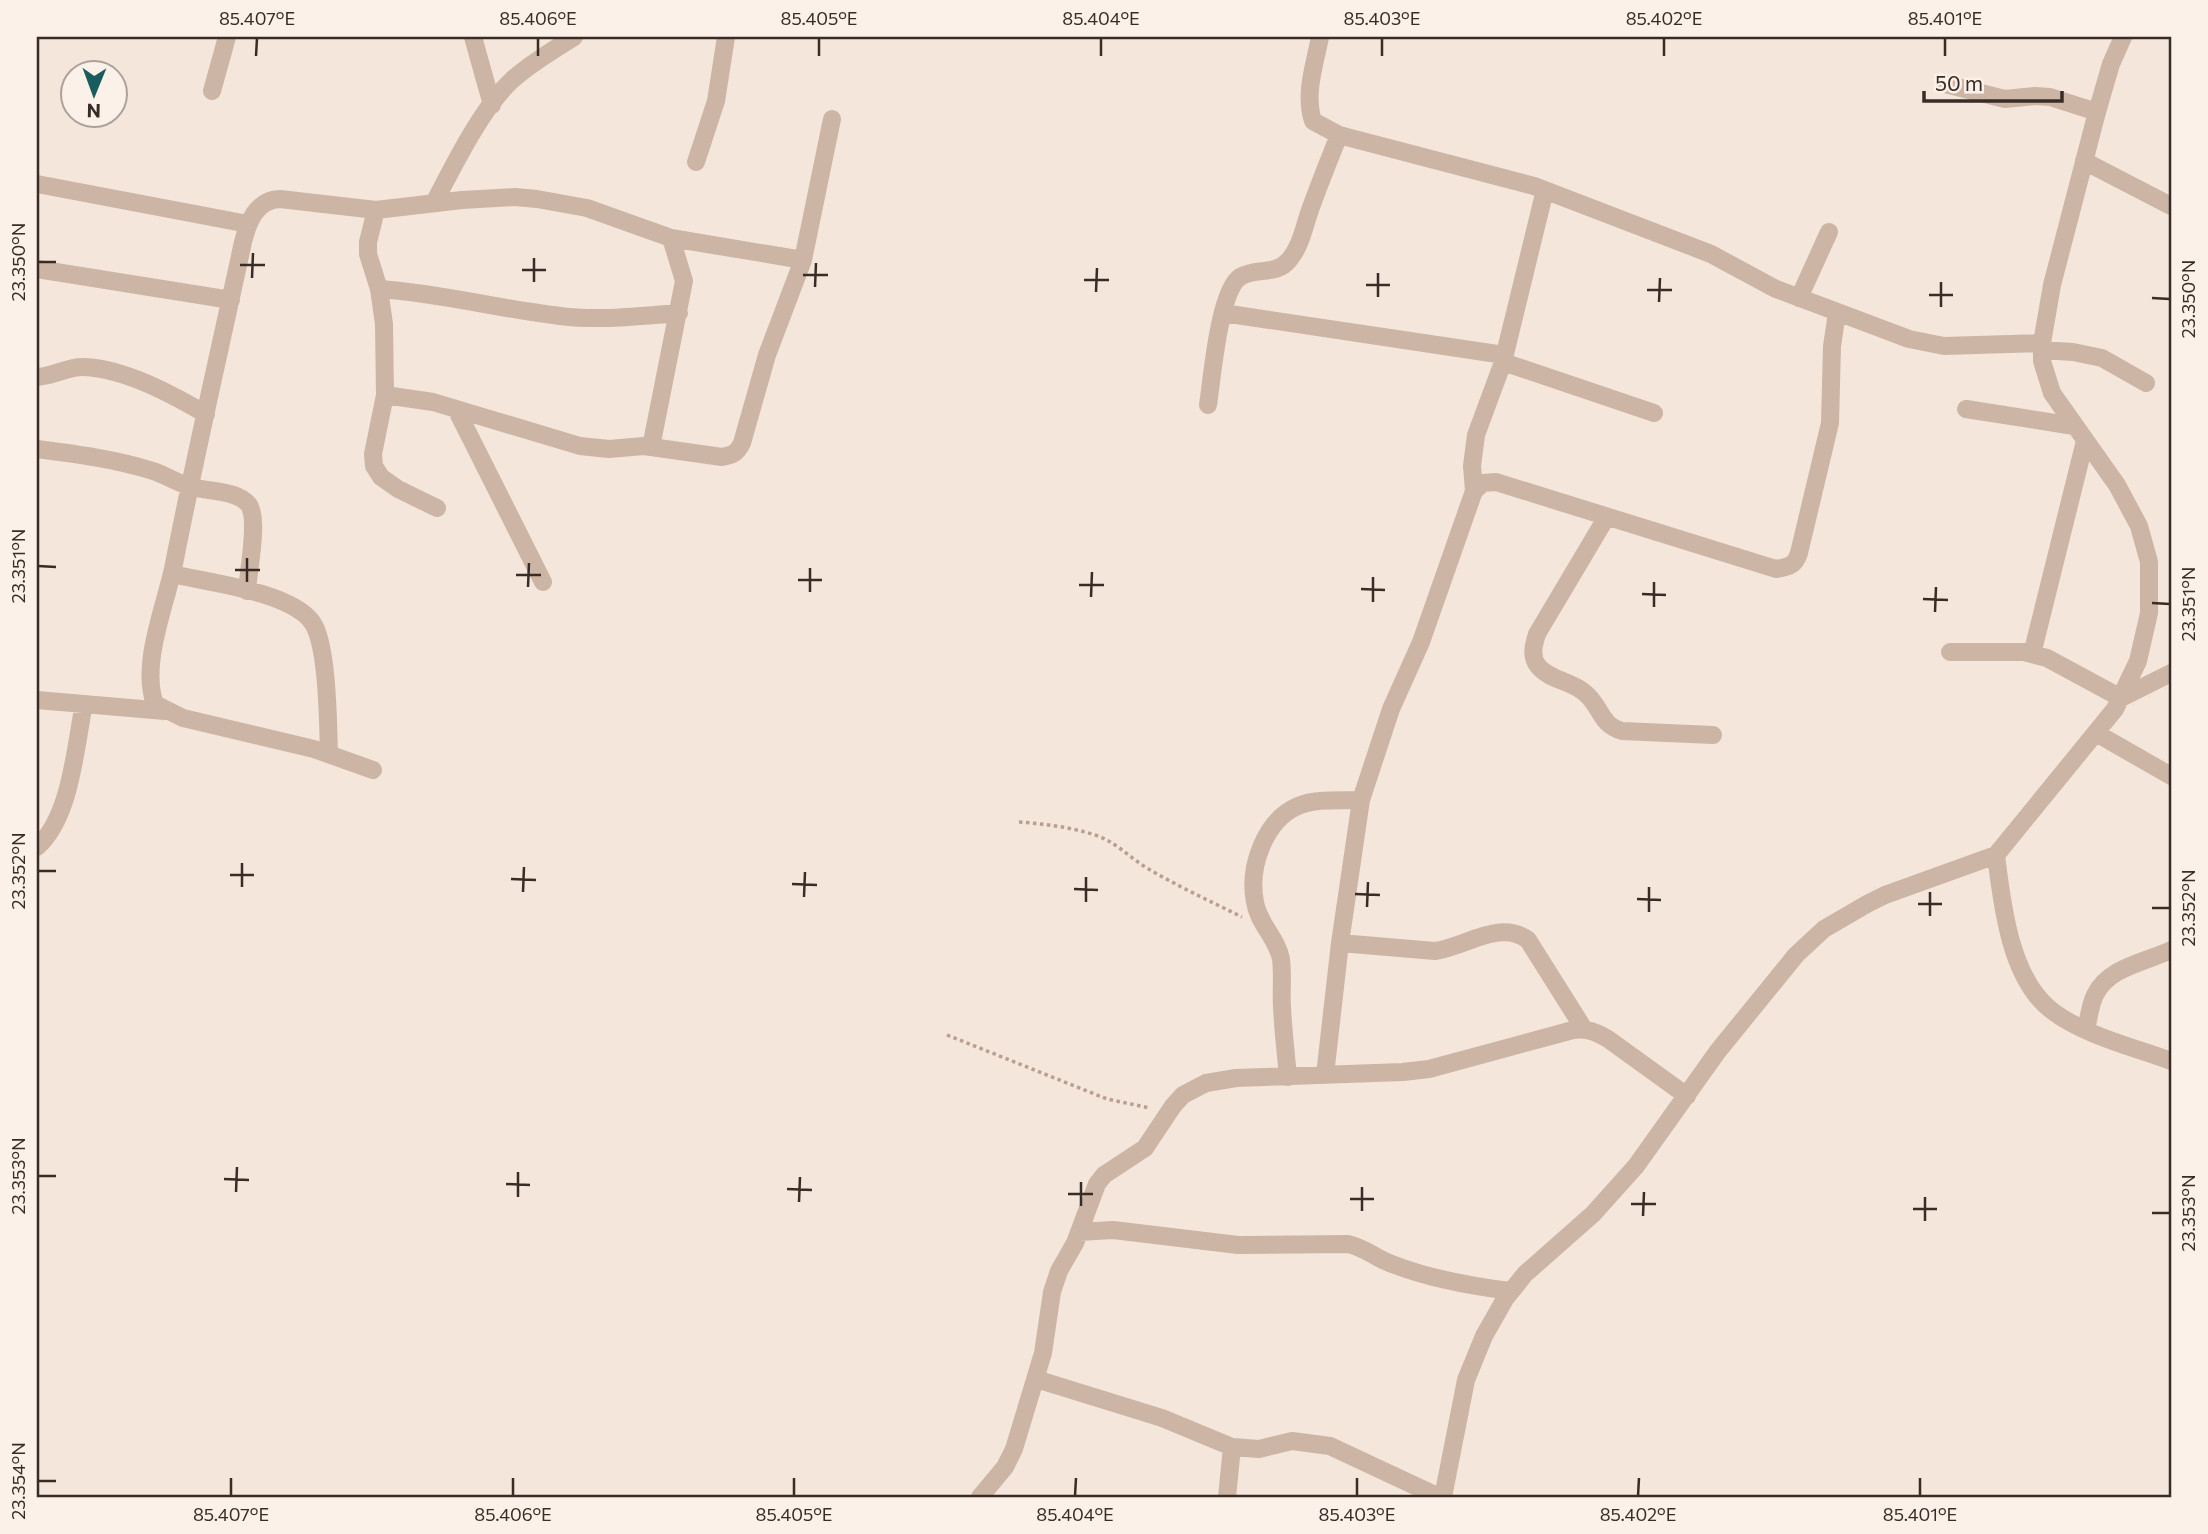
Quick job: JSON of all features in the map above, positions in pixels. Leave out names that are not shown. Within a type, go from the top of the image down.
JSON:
[{"type":"street","points":[[212,91],[228,37]]},
{"type":"street","points":[[473,37],[492,104]]},
{"type":"street","points":[[434,203],[492,104],[511,81],[574,37]]},
{"type":"street","points":[[696,162],[716,100],[726,37]]},
{"type":"street","points":[[1320,37],[1309,92],[1309,109],[1313,121],[1339,135],[1511,178],[1545,190],[1711,254],[1776,289],[1909,339],[1944,346],[2042,347],[2073,352],[2102,358],[2146,383]]},
{"type":"street","points":[[1036,1379],[1162,1418],[1232,1447],[1259,1449],[1292,1441],[1330,1446],[1441,1497],[1466,1380],[1484,1336],[1510,1291],[1525,1274],[1599,1208],[1636,1166],[1718,1051],[1796,955],[1824,929],[1885,895],[1996,855],[2096,733],[2122,698],[2138,661],[2149,613],[2150,562],[2145,542],[2130,507],[2052,393],[2045,376],[2042,347],[2052,285],[2084,161],[2111,64],[2123,37]]},
{"type":"street","points":[[1945,85],[2005,99],[2050,97],[2097,112]]},
{"type":"street","points":[[385,395],[456,409],[580,446],[608,449],[623,446],[651,447],[722,457],[732,455],[738,451],[771,345],[803,260],[832,119]]},
{"type":"street","points":[[1208,405],[1228,293],[1236,279],[1247,273],[1271,271],[1289,260],[1303,233],[1339,135]]},
{"type":"street","points":[[2084,161],[2171,206]]},
{"type":"street","points":[[37,184],[248,224]]},
{"type":"street","points":[[1325,1075],[1340,943],[1362,800],[1391,709],[1421,642],[1474,491],[1472,466],[1476,435],[1503,359],[1545,190]]},
{"type":"street","points":[[373,770],[329,754],[183,718],[155,704],[150,679],[189,486],[248,224],[256,211],[270,200],[280,199],[376,209],[515,197],[587,208],[671,237],[803,260]]},
{"type":"street","points":[[376,209],[368,242],[368,254],[379,289],[384,324],[385,395],[373,454],[374,466],[382,477],[398,489],[437,508]]},
{"type":"street","points":[[1799,298],[1829,232]]},
{"type":"street","points":[[651,447],[684,281],[671,237]]},
{"type":"street","points":[[37,269],[231,300]]},
{"type":"street","points":[[379,289],[453,297],[561,316],[592,318],[679,313]]},
{"type":"street","points":[[1223,313],[1503,359],[1654,413]]},
{"type":"street","points":[[1474,491],[1483,483],[1496,482],[1776,569],[1788,567],[1796,562],[1830,423],[1832,346],[1837,313]]},
{"type":"street","points":[[37,377],[57,375],[69,369],[83,367],[94,369],[159,388],[206,414]]},
{"type":"street","points":[[456,409],[543,582]]},
{"type":"street","points":[[1966,409],[2080,433]]},
{"type":"street","points":[[2032,654],[2080,433]]},
{"type":"street","points":[[37,449],[122,463],[156,472],[189,486],[237,497],[248,504],[253,527],[247,591]]},
{"type":"street","points":[[1606,517],[1537,634],[1533,647],[1534,658],[1538,666],[1550,675],[1583,691],[1610,727],[1622,731],[1713,735]]},
{"type":"street","points":[[172,574],[281,600],[300,609],[313,622],[322,656],[329,754]]},
{"type":"street","points":[[1950,652],[2001,651],[2047,657],[2122,698]]},
{"type":"street","points":[[2122,698],[2171,673]]},
{"type":"street","points":[[37,700],[165,711]]},
{"type":"street","points":[[37,847],[50,833],[63,809],[84,704]]},
{"type":"street","points":[[2096,733],[2171,776]]},
{"type":"street","points":[[1288,1077],[1280,956],[1254,901],[1259,856],[1266,835],[1286,813],[1300,805],[1362,800]]},
{"type":"street","points":[[1996,855],[2004,906],[2024,975],[2035,994],[2052,1011],[2086,1028],[2171,1060]]},
{"type":"street","points":[[1340,943],[1434,951],[1450,949],[1492,934],[1520,934],[1528,940],[1584,1029]]},
{"type":"street","points":[[2086,1028],[2099,987],[2110,976],[2171,950]]},
{"type":"street","points":[[980,1497],[1005,1467],[1014,1448],[1043,1353],[1052,1293],[1097,1184],[1104,1175],[1145,1148],[1183,1095],[1206,1083],[1262,1076],[1429,1069],[1584,1029],[1608,1039],[1687,1096]]},
{"type":"street","points":[[1079,1232],[1113,1230],[1238,1245],[1348,1244],[1362,1247],[1388,1263],[1407,1270],[1510,1291]]},
{"type":"street","points":[[1227,1497],[1232,1447]]},
{"type":"path","points":[[1018,822],[1077,830],[1098,836],[1113,843],[1136,862],[1269,931]]},
{"type":"path","points":[[947,1035],[1107,1099],[1142,1107],[1173,1106]]}]
